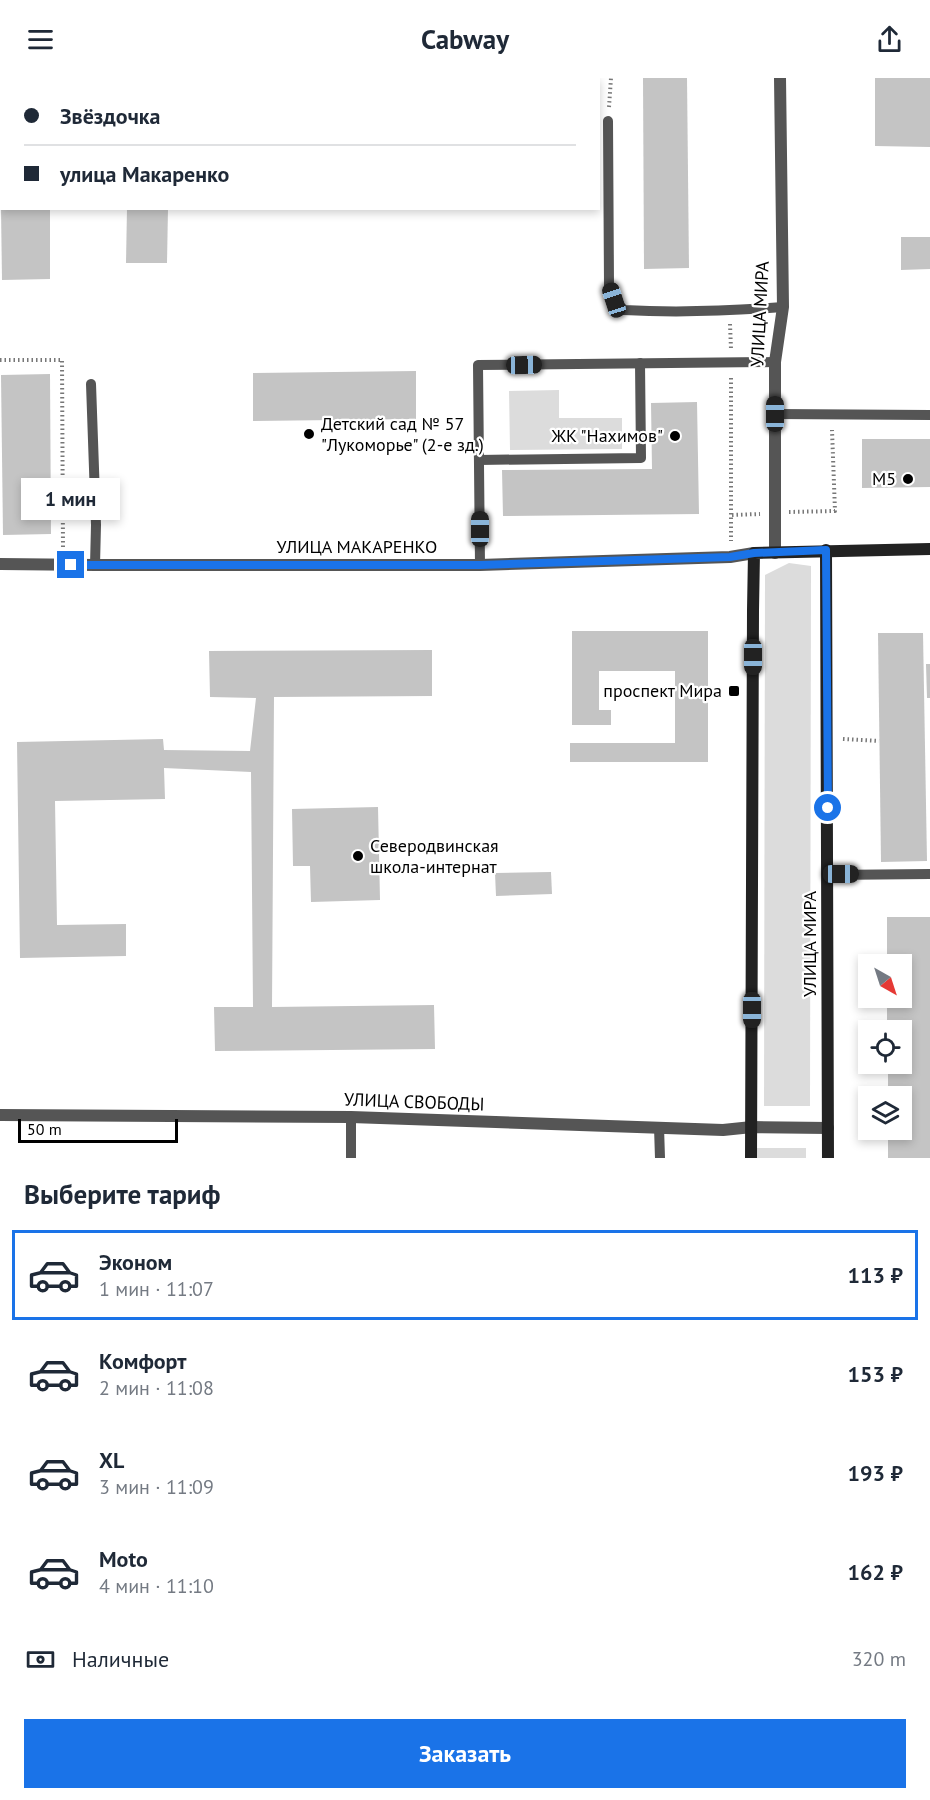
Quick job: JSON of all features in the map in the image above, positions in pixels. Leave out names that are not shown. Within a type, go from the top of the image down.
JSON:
[{"type":"main road","name":"УЛИЦА МАКАРЕНКО","points":[[754,553],[930,549]]},
{"type":"main road","name":"УЛИЦА МИРА","points":[[826,550],[828,1158]]},
{"type":"main road","points":[[751,1158],[754,553]]},
{"type":"street","name":"УЛИЦА МИРА","points":[[775,553],[775,362],[783,307],[780,78]]},
{"type":"street","name":"УЛИЦА МАКАРЕНКО","points":[[0,564],[480,565],[730,557],[754,553]]},
{"type":"street","name":"УЛИЦА СВОБОДЫ","points":[[0,1115],[351,1117],[723,1130],[752,1127],[828,1128]]},
{"type":"lane","points":[[608,121],[609,285],[614,300],[624,310],[730,311],[783,307]]},
{"type":"lane","points":[[480,565],[478,365],[775,362]]},
{"type":"lane","points":[[479,460],[641,458],[640,363]]},
{"type":"lane","points":[[91,384],[96,525],[95,565]]},
{"type":"lane","points":[[775,414],[930,415]]},
{"type":"lane","points":[[828,875],[930,874]]},
{"type":"lane","points":[[351,1117],[351,1158]]},
{"type":"lane","points":[[659,1127],[660,1158]]},
{"type":"path","points":[[608,121],[611,78]]},
{"type":"path","points":[[730,311],[731,547]]},
{"type":"path","points":[[0,360],[62,360],[63,548]]},
{"type":"path","points":[[831,414],[835,511]]},
{"type":"path","points":[[842,739],[879,741]]},
{"type":"shaded area","points":[[559,390],[559,418],[622,418],[622,449],[510,450],[509,391]]},
{"type":"shaded area","points":[[789,563],[811,566],[810,1106],[764,1106],[765,575]]},
{"type":"shaded area","points":[[750,1148],[806,1148],[806,1158],[751,1158]]},
{"type":"building","points":[[643,78],[687,78],[689,268],[644,269]]},
{"type":"building","points":[[875,78],[930,78],[930,147],[875,146]]},
{"type":"building","points":[[1,210],[50,210],[50,279],[2,280]]},
{"type":"building","points":[[127,210],[168,210],[167,263],[126,263]]},
{"type":"building","points":[[901,237],[930,237],[930,269],[901,270]]},
{"type":"building","points":[[416,371],[416,419],[253,421],[253,373]]},
{"type":"building","points":[[50,374],[51,534],[3,535],[1,375]]},
{"type":"building","name":"ЖК \"Нахимов\"","points":[[697,402],[699,514],[503,516],[502,470],[652,469],[651,403]]},
{"type":"building","points":[[862,439],[930,439],[930,487],[862,488]]},
{"type":"building","points":[[572,631],[708,631],[708,762],[570,762],[570,743],[675,743],[675,671],[599,671],[599,710],[611,710],[611,725],[572,725]]},
{"type":"building","points":[[878,633],[923,633],[927,861],[881,862]]},
{"type":"building","points":[[432,650],[432,696],[274,697],[272,1007],[434,1005],[435,1049],[215,1051],[214,1007],[253,1007],[251,772],[164,768],[165,799],[55,801],[57,925],[126,924],[126,956],[20,958],[17,742],[163,739],[164,750],[250,751],[256,698],[210,697],[209,651]]},
{"type":"building","points":[[926,664],[930,664],[930,698],[927,698]]},
{"type":"building","points":[[378,807],[380,900],[311,902],[310,866],[293,866],[292,809]]},
{"type":"building","points":[[551,872],[552,894],[496,896],[495,873]]},
{"type":"building","points":[[887,917],[930,917],[930,1158],[888,1158],[888,1140],[912,1140],[912,1086],[888,1086],[888,1074],[912,1074],[912,1020],[887,1020],[887,1008],[912,1008],[912,954],[887,954]]},
{"type":"place","name":"Детский сад № 57 \"Лукоморье\" (2-е зд.)","points":[[309,434]]},
{"type":"place","name":"ЖК \"Нахимов\"","points":[[675,436]]},
{"type":"place","name":"М5","points":[[908,479]]},
{"type":"place","name":"проспект Мира","points":[[734,691]]},
{"type":"place","name":"Северодвинская школа-интернат","points":[[358,856]]},
{"type":"route","points":[[71,565],[480,565],[730,557],[754,553],[826,550],[828,808]]}]
